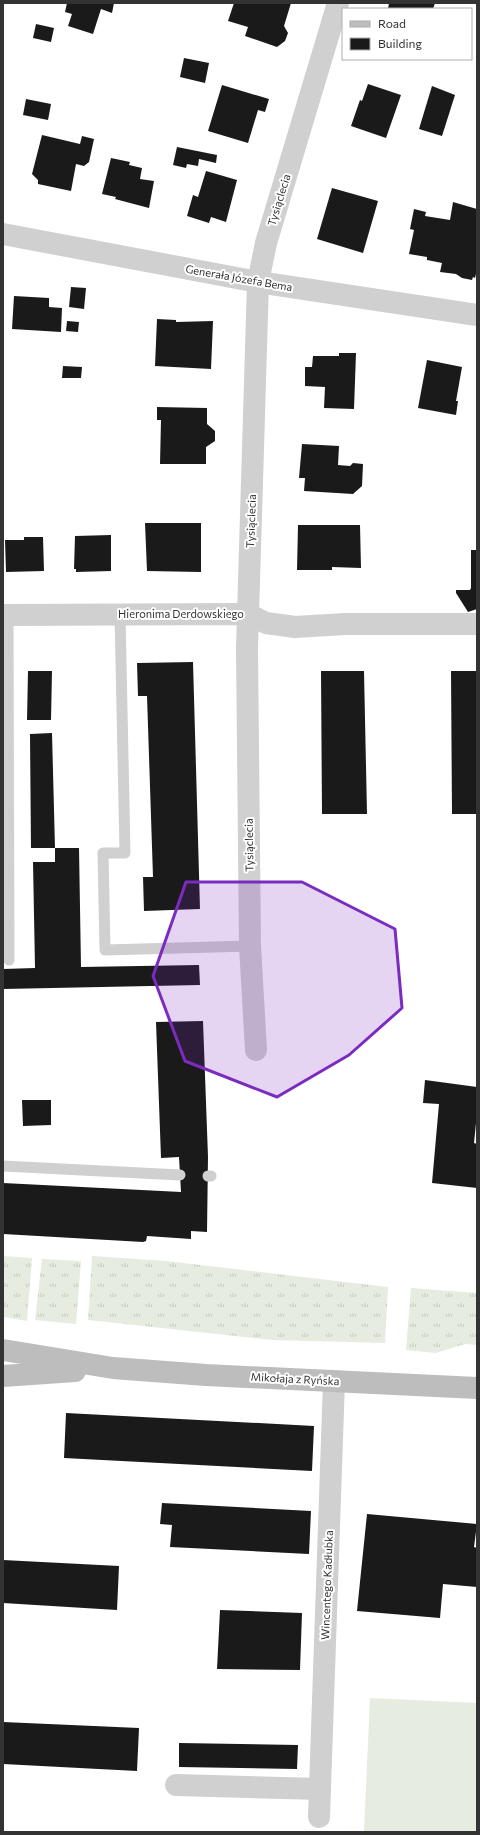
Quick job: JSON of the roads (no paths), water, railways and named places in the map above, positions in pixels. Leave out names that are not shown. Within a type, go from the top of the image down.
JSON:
[{"type":"street","name":"Tysiąclecia","points":[[256,1050],[250,946],[247,648],[258,282],[266,243],[338,3]]},
{"type":"street","name":"Generała Józefa Bema","points":[[3,234],[258,282],[477,316]]},
{"type":"street","name":"Hieronima Derdowskiego","points":[[6,615],[248,614],[266,623],[295,627],[345,624],[477,624]]},
{"type":"street","name":"Mikołaja z Ryńska","points":[[3,1350],[113,1368],[477,1388]]},
{"type":"street","name":"Mikołaja z Ryńska","points":[[3,1376],[113,1368]]},
{"type":"street","name":"Wincentego Kadłubka","points":[[319,1817],[334,1381]]},
{"type":"street","points":[[176,1785],[320,1789]]},
{"type":"lane","points":[[120,614],[125,853],[103,853],[106,950],[250,946]]},
{"type":"lane","points":[[6,615],[9,960]]},
{"type":"lane","points":[[3,1166],[180,1175]]}]
